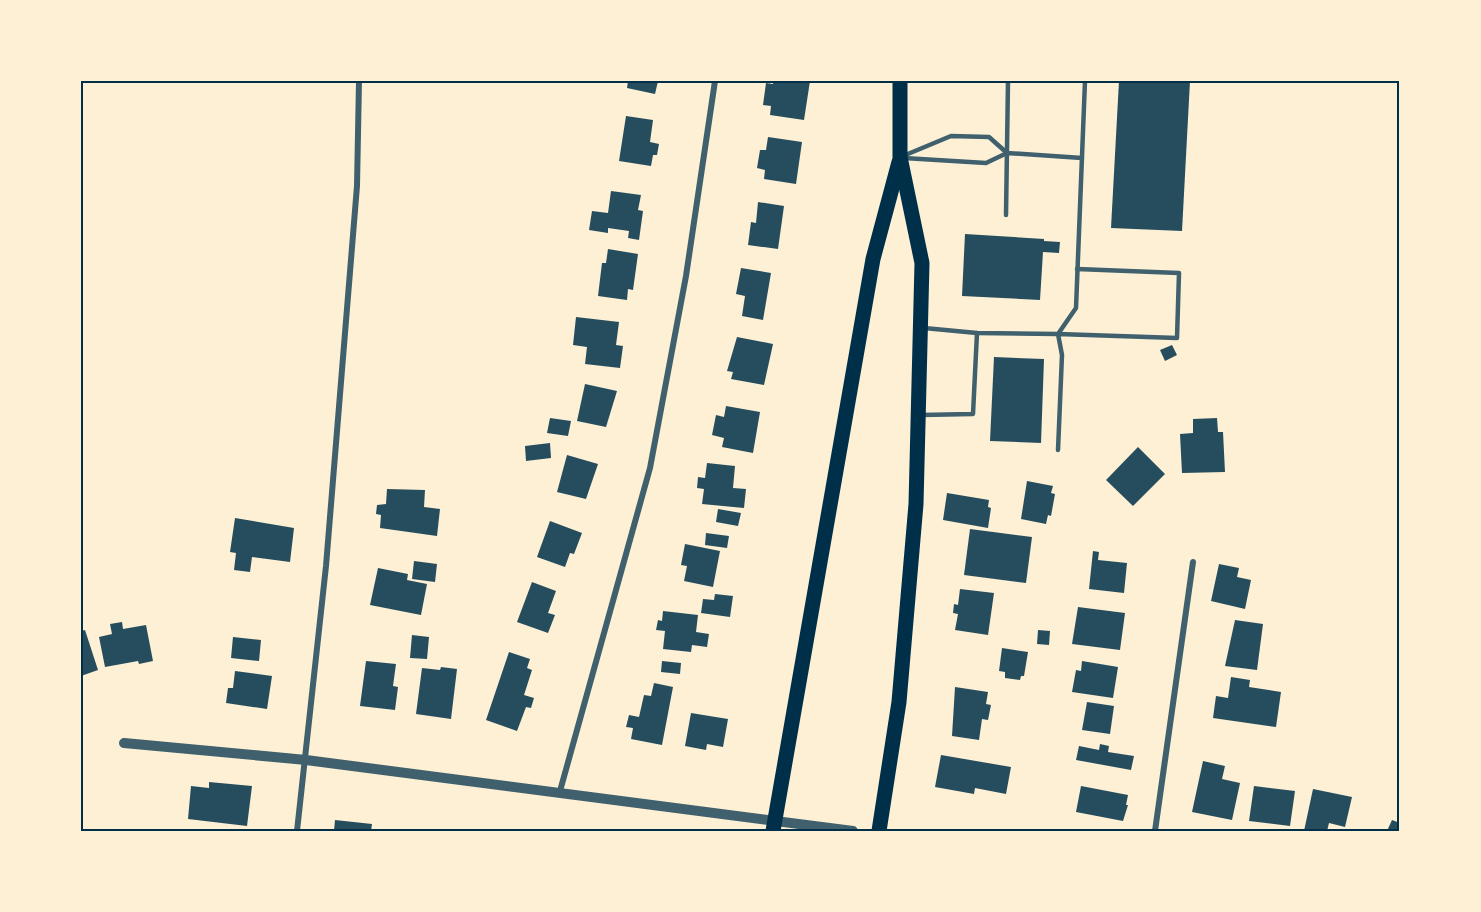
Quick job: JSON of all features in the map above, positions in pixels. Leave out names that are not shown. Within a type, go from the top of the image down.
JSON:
[{"type":"main road","points":[[879,831],[899,702],[916,504],[922,263],[900,157],[900,81]]},
{"type":"main road","points":[[774,825],[873,259],[900,157]]},
{"type":"street","points":[[297,831],[326,566],[357,186],[359,81]]},
{"type":"street","points":[[560,791],[650,468],[686,276],[715,81]]},
{"type":"street","points":[[1155,831],[1193,562]]},
{"type":"street","points":[[124,743],[306,760],[560,791],[774,825],[853,831]]},
{"type":"lane","points":[[1006,215],[1008,81]]},
{"type":"lane","points":[[1059,450],[1062,355],[1058,334],[1076,308],[1085,81]]},
{"type":"lane","points":[[900,157],[951,136],[989,137],[1007,153]]},
{"type":"lane","points":[[900,157],[986,163],[1007,153],[1082,158]]},
{"type":"lane","points":[[920,327],[977,333],[1177,338],[1179,273],[1077,269]]},
{"type":"lane","points":[[918,416],[973,414],[977,333]]},
{"type":"building","points":[[628,81],[658,81],[655,94],[627,88]]},
{"type":"building","points":[[773,81],[810,81],[804,120],[770,115],[771,106],[763,105],[766,83],[773,84]]},
{"type":"building","points":[[1119,81],[1190,81],[1182,231],[1111,228]]},
{"type":"building","points":[[626,116],[653,120],[650,142],[659,144],[657,155],[653,155],[651,166],[619,161]]},
{"type":"building","points":[[768,137],[802,142],[796,184],[764,179],[765,170],[757,168],[760,150],[766,150]]},
{"type":"building","points":[[611,191],[641,195],[638,210],[643,211],[639,240],[628,238],[629,231],[608,228],[608,233],[589,230],[592,211],[608,213]]},
{"type":"building","points":[[758,202],[784,206],[778,249],[748,245],[751,222],[756,223]]},
{"type":"building","points":[[965,234],[1060,242],[1059,253],[1043,252],[1040,300],[962,296]]},
{"type":"building","points":[[608,249],[638,254],[633,290],[628,289],[627,300],[598,296],[602,263],[606,263]]},
{"type":"building","points":[[741,268],[771,273],[763,320],[742,316],[745,296],[736,294]]},
{"type":"building","points":[[576,317],[619,322],[616,345],[623,346],[620,368],[585,364],[587,347],[573,345]]},
{"type":"building","points":[[737,337],[773,344],[764,385],[731,379],[733,372],[727,371]]},
{"type":"building","points":[[1172,345],[1177,355],[1165,361],[1160,350]]},
{"type":"building","points":[[994,357],[1044,359],[1041,443],[990,441]]},
{"type":"building","points":[[585,384],[617,391],[606,427],[577,421]]},
{"type":"building","points":[[726,406],[760,412],[753,453],[722,447],[724,438],[712,435],[716,415],[724,417]]},
{"type":"building","points":[[550,418],[571,421],[568,436],[547,433]]},
{"type":"building","points":[[1217,418],[1218,432],[1223,432],[1225,472],[1182,473],[1180,434],[1193,433],[1193,419]]},
{"type":"building","points":[[550,443],[551,458],[526,461],[525,446]]},
{"type":"building","points":[[1138,447],[1165,474],[1133,506],[1106,480]]},
{"type":"building","points":[[567,455],[598,464],[586,499],[557,492]]},
{"type":"building","points":[[707,463],[735,466],[733,488],[746,489],[744,508],[702,504],[704,489],[697,488],[698,477],[705,478]]},
{"type":"building","points":[[1027,481],[1053,486],[1051,493],[1055,494],[1051,516],[1048,515],[1046,524],[1021,519]]},
{"type":"building","points":[[387,489],[425,490],[424,507],[440,509],[437,536],[380,528],[381,515],[376,514],[377,505],[386,504]]},
{"type":"building","points":[[947,493],[989,500],[988,507],[991,508],[988,528],[943,520]]},
{"type":"building","points":[[718,509],[741,513],[738,526],[716,522]]},
{"type":"building","points":[[235,518],[294,528],[290,562],[252,557],[250,572],[234,570],[236,553],[230,552]]},
{"type":"building","points":[[550,521],[582,533],[574,554],[570,553],[565,567],[537,557]]},
{"type":"building","points":[[970,529],[1032,537],[1026,583],[964,575]]},
{"type":"building","points":[[706,533],[729,536],[727,548],[705,545]]},
{"type":"building","points":[[685,544],[720,551],[713,587],[684,581],[687,566],[681,565]]},
{"type":"building","points":[[1093,551],[1099,552],[1098,560],[1127,563],[1124,593],[1089,589]]},
{"type":"building","points":[[414,561],[437,564],[435,582],[412,579]]},
{"type":"building","points":[[1219,564],[1239,568],[1237,577],[1251,580],[1245,609],[1211,601]]},
{"type":"building","points":[[378,568],[408,574],[407,580],[427,584],[421,615],[370,605]]},
{"type":"building","points":[[532,582],[556,591],[548,613],[555,615],[548,633],[517,622]]},
{"type":"building","points":[[960,589],[994,593],[988,635],[955,630],[958,614],[953,613],[954,604],[958,605]]},
{"type":"building","points":[[715,594],[733,596],[730,617],[701,613],[703,599],[714,600]]},
{"type":"building","points":[[1078,607],[1125,613],[1120,650],[1072,644]]},
{"type":"building","points":[[663,611],[698,615],[696,632],[709,634],[707,647],[692,645],[691,652],[663,649],[665,631],[656,630],[658,620],[662,621]]},
{"type":"building","points":[[1235,620],[1263,624],[1257,670],[1225,666]]},
{"type":"building","points":[[122,622],[123,629],[146,625],[153,661],[139,664],[138,661],[105,667],[99,637],[112,634],[110,624]]},
{"type":"building","points":[[85,630],[98,670],[81,676],[81,631]]},
{"type":"building","points":[[1038,630],[1050,631],[1049,645],[1037,644]]},
{"type":"building","points":[[412,635],[429,637],[427,659],[410,658]]},
{"type":"building","points":[[233,637],[261,640],[259,661],[231,658]]},
{"type":"building","points":[[1002,648],[1028,652],[1024,676],[1021,676],[1020,680],[1005,678],[1005,672],[999,671]]},
{"type":"building","points":[[509,652],[530,659],[527,668],[532,670],[524,695],[534,698],[531,708],[526,707],[517,731],[486,720]]},
{"type":"building","points":[[366,661],[396,664],[393,686],[398,687],[395,710],[360,706]]},
{"type":"building","points":[[662,661],[681,663],[680,674],[661,672]]},
{"type":"building","points":[[1082,661],[1118,667],[1113,698],[1072,692],[1076,670],[1081,671]]},
{"type":"building","points":[[441,667],[457,669],[451,719],[416,714],[422,668],[440,670]]},
{"type":"building","points":[[235,671],[272,676],[267,709],[226,703],[228,688],[233,688]]},
{"type":"building","points":[[1231,677],[1250,680],[1249,687],[1281,692],[1276,727],[1213,718],[1216,696],[1228,698]]},
{"type":"building","points":[[654,683],[673,687],[662,745],[631,739],[633,728],[626,727],[629,715],[639,717],[644,695],[651,696]]},
{"type":"building","points":[[955,687],[988,692],[986,704],[991,705],[988,720],[982,719],[979,740],[952,736]]},
{"type":"building","points":[[1087,702],[1114,706],[1110,734],[1082,730]]},
{"type":"building","points":[[691,713],[728,719],[723,747],[707,744],[706,750],[685,746]]},
{"type":"building","points":[[1100,744],[1109,746],[1108,752],[1134,756],[1131,770],[1076,760],[1079,746],[1099,750]]},
{"type":"building","points":[[941,755],[1011,767],[1006,794],[975,788],[974,794],[935,787]]},
{"type":"building","points":[[1203,761],[1225,766],[1222,779],[1240,783],[1232,820],[1192,812]]},
{"type":"building","points":[[209,782],[252,786],[247,826],[188,819],[191,786],[209,788]]},
{"type":"building","points":[[1081,786],[1128,795],[1126,805],[1128,805],[1123,821],[1076,812]]},
{"type":"building","points":[[1254,786],[1295,791],[1290,826],[1249,821]]},
{"type":"building","points":[[1313,789],[1352,797],[1345,827],[1329,823],[1327,831],[1304,831]]},
{"type":"building","points":[[335,820],[372,824],[371,831],[334,831]]},
{"type":"building","points":[[1392,820],[1400,823],[1400,831],[1387,831]]}]
